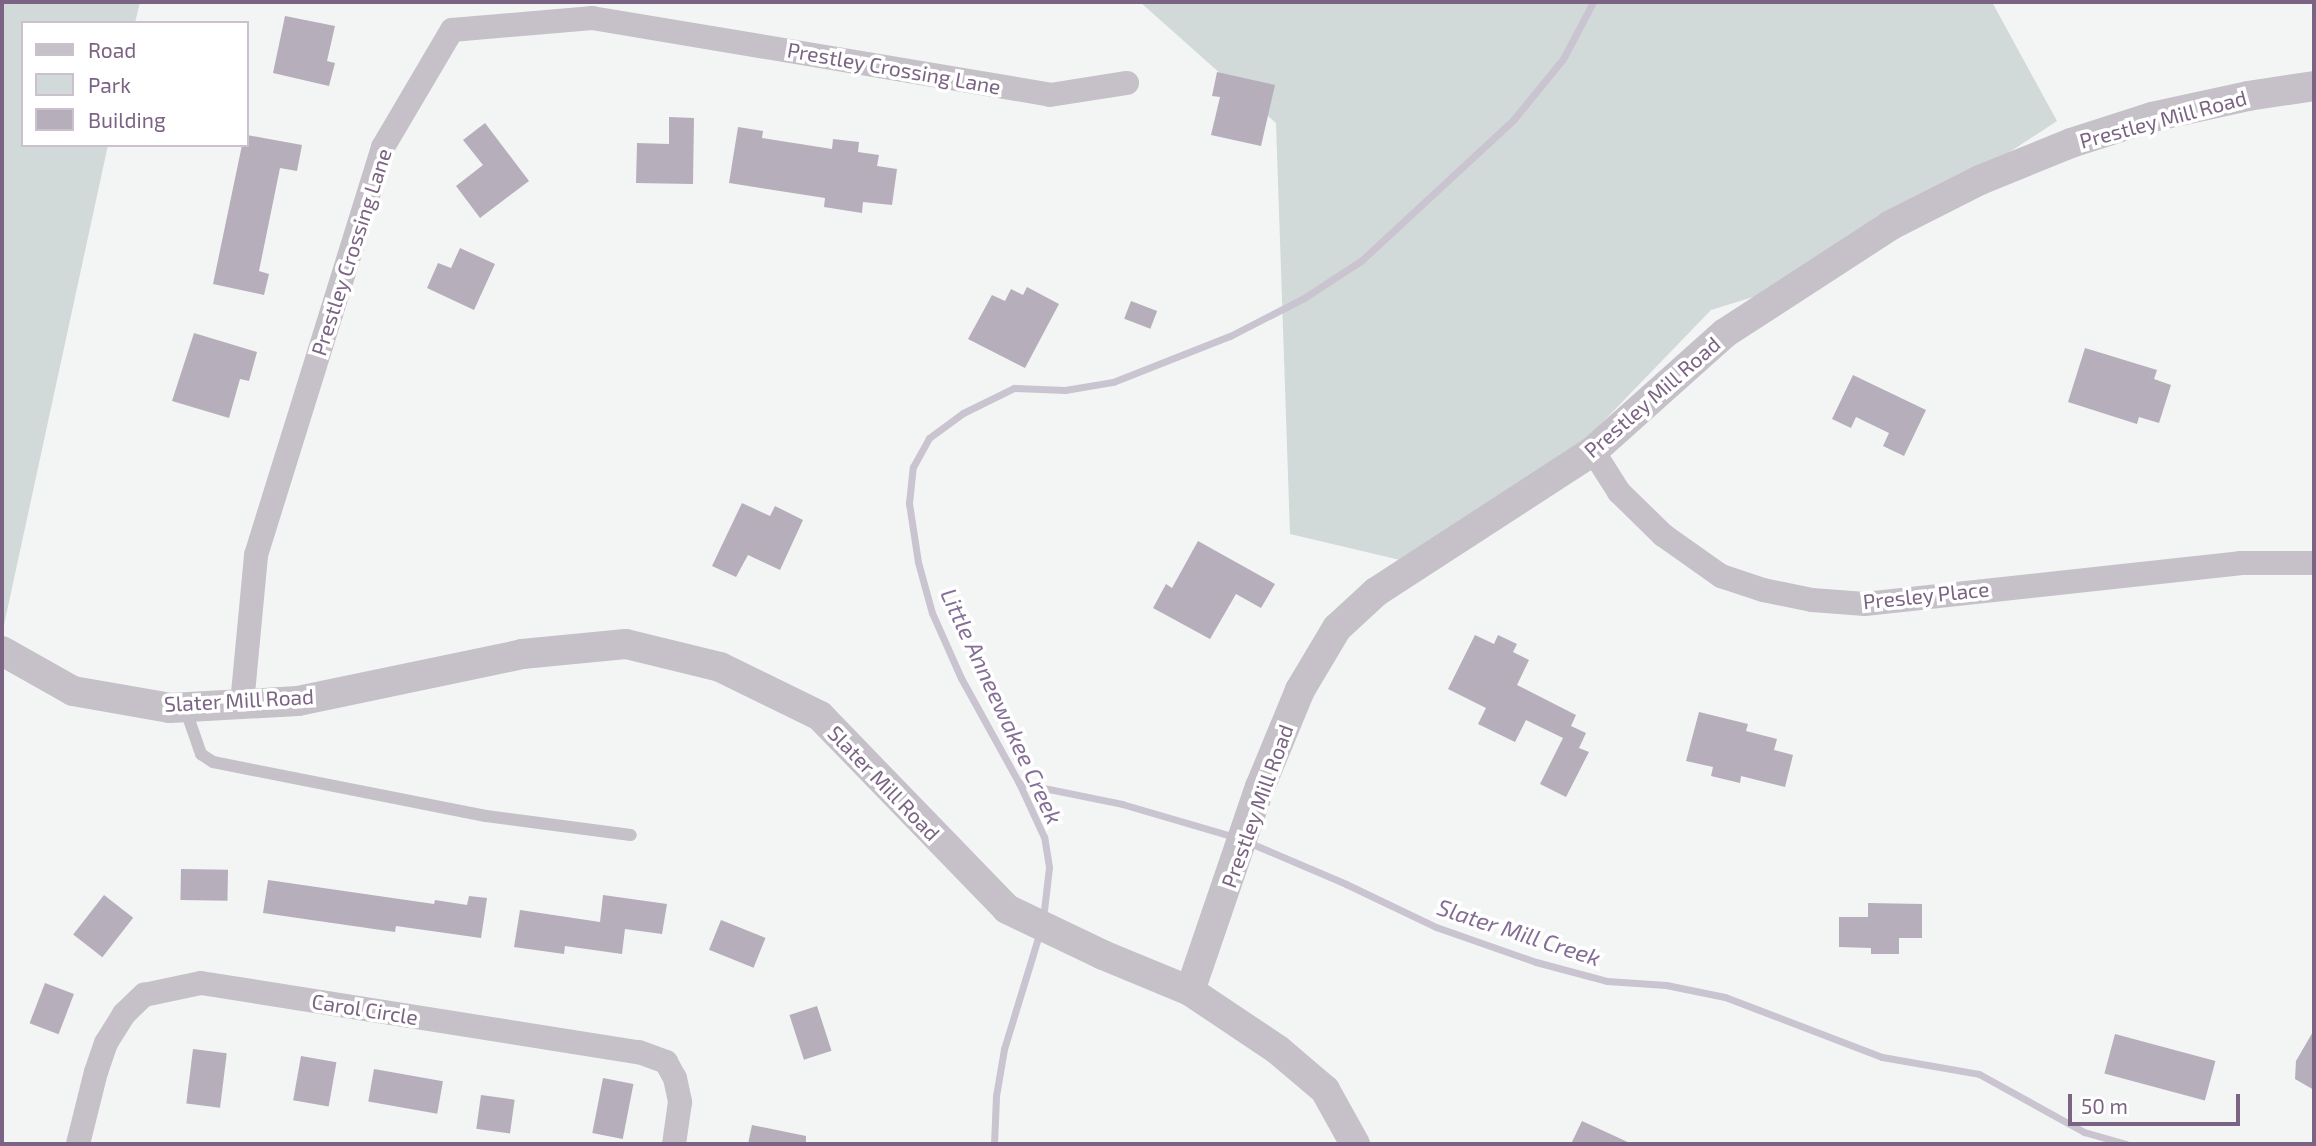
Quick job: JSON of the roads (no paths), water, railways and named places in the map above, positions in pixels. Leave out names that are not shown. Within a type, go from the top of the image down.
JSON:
[{"type":"street","name":"Prestley Crossing Lane","points":[[242,704],[256,555],[374,173],[383,147],[452,30],[592,18],[1050,94],[1127,83]]},
{"type":"street","name":"Prestley Mill Road","points":[[1190,991],[1260,787],[1300,690],[1337,628],[1376,592],[1593,451],[1725,333],[1891,225],[1980,180],[2071,143],[2152,117],[2248,96],[2314,86]]},
{"type":"street","name":"Presley Place","points":[[1593,451],[1619,492],[1654,527],[1721,576],[1763,590],[1812,600],[1865,604],[2239,563],[2314,563]]},
{"type":"street","name":"Slater Mill Road","points":[[2,651],[73,691],[170,708],[298,701],[522,654],[626,644],[720,667],[820,716],[1007,909],[1103,955],[1190,991],[1278,1050],[1325,1090],[1355,1144]]},
{"type":"street","name":"Carol Circle","points":[[78,1144],[106,1043],[124,1014],[144,995],[201,983],[639,1052],[666,1062],[675,1078],[680,1102],[674,1144]]},
{"type":"lane","points":[[185,708],[201,754],[213,762],[486,816],[631,835]]},
{"type":"waterway","name":"Little Anneewakee Creek","points":[[1043,919],[1049,867],[1044,837],[1019,783],[961,678],[932,613],[918,562],[909,503],[913,467],[929,438],[963,413],[1014,388],[1065,390],[1113,382],[1230,336],[1304,298],[1362,260],[1514,119],[1563,59],[1593,2]]},
{"type":"waterway","name":"Slater Mill Creek","points":[[1019,783],[1122,804],[1235,837]]},
{"type":"waterway","name":"Slater Mill Creek","points":[[1250,843],[1346,884],[1436,927],[1536,962],[1607,981],[1666,985],[1725,997],[1882,1057],[1979,1074],[2084,1132],[2126,1144]]},
{"type":"waterway","name":"Little Anneewakee Creek","points":[[994,1144],[996,1096],[1004,1049],[1040,931]]}]
